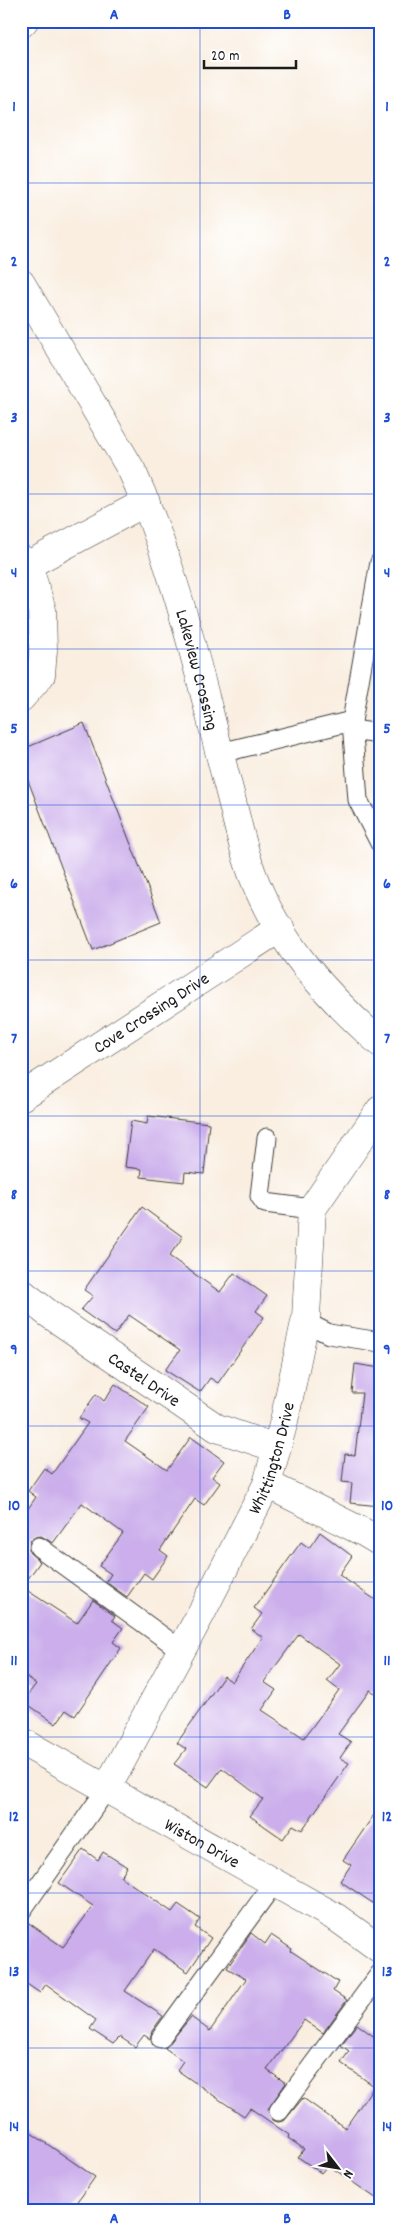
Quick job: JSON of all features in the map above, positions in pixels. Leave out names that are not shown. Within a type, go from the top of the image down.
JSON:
[{"type":"street","points":[[21,24],[24,21]]},
{"type":"street","name":"Lakeview Crossing","points":[[21,284],[127,462],[146,502],[180,605],[252,875],[295,954],[353,1020],[380,1043]]},
{"type":"street","points":[[21,698],[41,675],[43,650],[42,610],[25,562],[146,502]]},
{"type":"street","name":"Cove Crossing Drive","points":[[21,1097],[280,928]]},
{"type":"street","points":[[312,1209],[380,1110]]},
{"type":"street","name":"Whittington Drive","points":[[106,1790],[267,1484],[305,1322],[312,1209]]},
{"type":"street","name":"Castel Drive","points":[[21,1292],[217,1428],[276,1448]]},
{"type":"street","points":[[267,1484],[380,1542]]},
{"type":"street","name":"Wiston Drive","points":[[21,1741],[337,1918],[380,1949]]},
{"type":"lane","points":[[380,562],[352,726],[358,800],[375,823],[380,843]]},
{"type":"lane","points":[[220,753],[352,726],[380,734]]},
{"type":"lane","points":[[268,1138],[260,1196],[265,1203],[312,1209]]},
{"type":"lane","points":[[305,1322],[329,1334],[380,1342]]},
{"type":"lane","points":[[39,1547],[180,1650]]},
{"type":"lane","points":[[21,1911],[106,1790]]},
{"type":"lane","points":[[161,2038],[274,1883]]},
{"type":"lane","points":[[278,2112],[380,1974]]},
{"type":"building","points":[[84,723],[161,922],[93,950],[21,762],[21,750]]},
{"type":"building","points":[[148,1116],[209,1123],[204,1174],[185,1172],[184,1182],[141,1177],[142,1169],[125,1167],[131,1121],[147,1124]]},
{"type":"building","points":[[142,1207],[183,1237],[169,1256],[220,1292],[234,1273],[267,1296],[256,1311],[264,1317],[218,1383],[210,1378],[200,1392],[165,1370],[180,1350],[129,1315],[115,1334],[81,1310],[93,1296],[84,1290]]},
{"type":"building","points":[[355,1364],[380,1368],[380,1506],[350,1503],[352,1483],[342,1482],[345,1454],[355,1455],[362,1393],[352,1393]]},
{"type":"building","points":[[115,1384],[149,1407],[125,1441],[167,1470],[191,1437],[224,1461],[212,1477],[220,1483],[204,1505],[195,1499],[160,1550],[168,1556],[152,1579],[144,1573],[127,1597],[106,1582],[111,1574],[99,1566],[123,1533],[82,1503],[53,1543],[41,1536],[35,1537],[30,1541],[29,1552],[40,1562],[22,1587],[77,1623],[93,1600],[115,1616],[112,1620],[123,1628],[113,1642],[121,1648],[75,1716],[66,1710],[56,1724],[23,1701],[36,1684],[21,1673],[21,1519],[36,1497],[28,1491],[44,1468],[52,1474],[88,1423],[79,1418],[96,1394],[104,1401]]},
{"type":"building","points":[[320,1532],[352,1556],[339,1575],[380,1603],[380,1696],[370,1690],[338,1734],[351,1742],[340,1758],[349,1763],[302,1830],[293,1825],[283,1839],[250,1816],[263,1799],[222,1768],[208,1787],[174,1764],[186,1749],[177,1743],[224,1676],[232,1682],[263,1637],[251,1629],[262,1614],[254,1608],[301,1542],[309,1548]],"holes":[[[299,1634],[340,1664],[327,1681],[339,1690],[304,1738],[262,1710],[276,1690],[264,1682]]]},
{"type":"building","points":[[380,1806],[380,1908],[340,1881],[351,1865],[343,1860]]},
{"type":"building","points":[[83,1849],[98,1860],[103,1852],[127,1867],[121,1877],[172,1912],[178,1904],[200,1919],[195,1927],[211,1938],[188,1972],[154,1949],[125,1991],[163,2016],[152,2031],[150,2039],[144,2035],[135,2047],[120,2037],[113,2044],[90,2029],[96,2020],[46,1984],[40,1993],[21,1980],[21,1922],[26,1921],[63,1947],[93,1906],[59,1883]]},
{"type":"building","points":[[251,1933],[265,1944],[271,1935],[292,1949],[291,1951],[338,1982],[333,1991],[347,2000],[323,2033],[304,2020],[267,2070],[286,2083],[268,2109],[272,2120],[284,2121],[303,2098],[345,2128],[374,2086],[341,2063],[349,2051],[341,2045],[357,2024],[380,2041],[380,2201],[328,2165],[321,2173],[298,2157],[304,2149],[288,2138],[289,2135],[250,2108],[244,2116],[177,2070],[183,2061],[165,2048],[191,2017],[210,2031],[246,1979],[227,1968]]},
{"type":"building","points":[[21,2126],[95,2177],[72,2210],[21,2210]]}]
